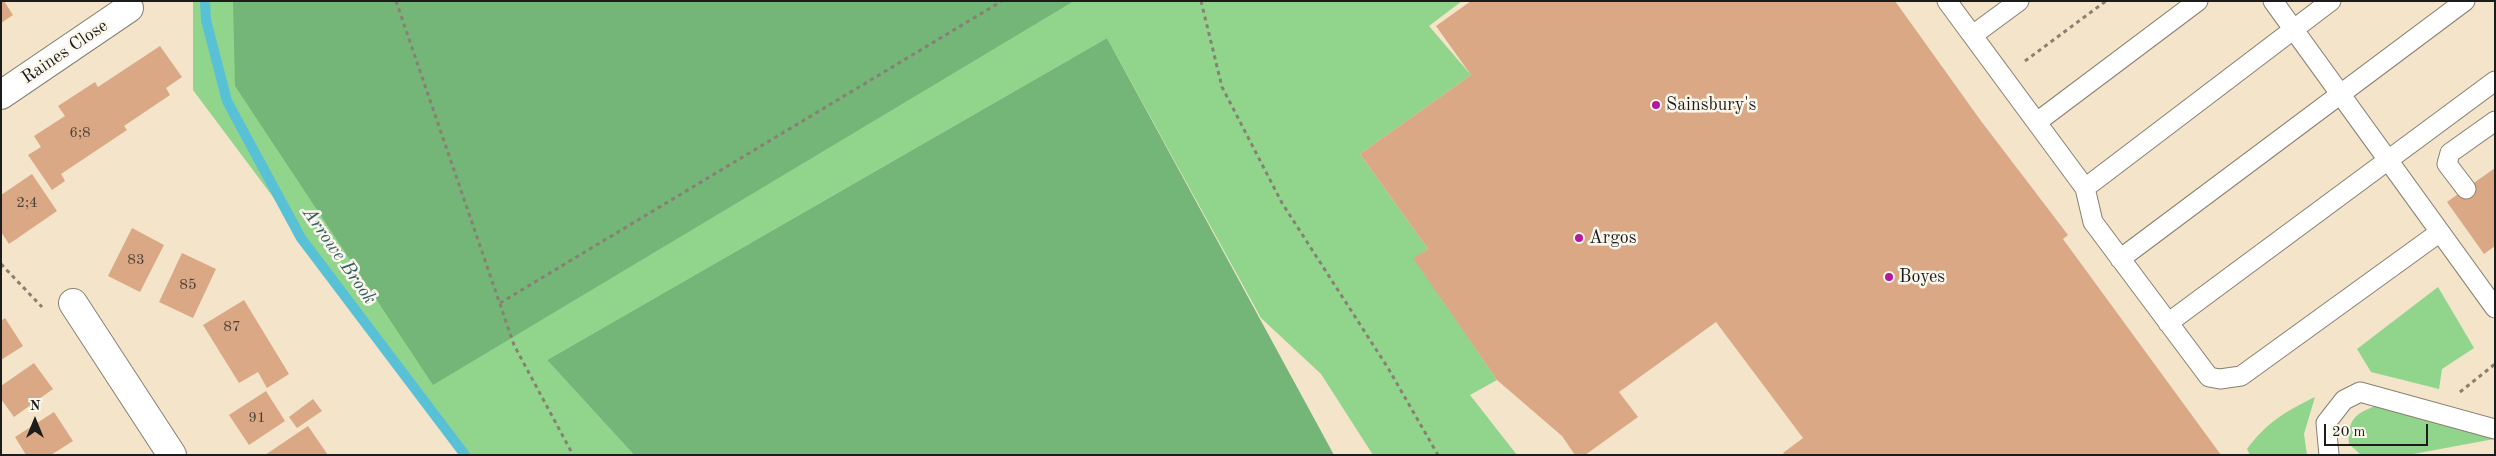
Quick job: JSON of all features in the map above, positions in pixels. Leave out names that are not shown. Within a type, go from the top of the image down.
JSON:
[{"type":"street","name":"Raines Close","points":[[1,95],[130,8]]},
{"type":"street","points":[[74,304],[172,455]]},
{"type":"lane","points":[[1948,1],[2085,188],[2093,222],[2209,377],[2220,380],[2241,376],[2440,232]]},
{"type":"lane","points":[[1973,35],[2019,1]]},
{"type":"lane","points":[[2037,122],[2198,1]]},
{"type":"lane","points":[[2272,1],[2493,303]]},
{"type":"lane","points":[[2085,188],[2332,1]]},
{"type":"lane","points":[[2120,259],[2465,1]]},
{"type":"lane","points":[[2168,323],[2495,80]]},
{"type":"lane","points":[[2466,189],[2447,164],[2450,153],[2495,121]]},
{"type":"lane","points":[[2329,455],[2326,423],[2344,400],[2360,392],[2495,429]]},
{"type":"path","points":[[396,1],[514,346],[573,455]]},
{"type":"path","points":[[500,303],[1002,1]]},
{"type":"path","points":[[1201,1],[1222,87],[1282,202],[1388,368],[1438,455]]},
{"type":"path","points":[[2004,78],[2106,1]]},
{"type":"path","points":[[1,264],[54,321],[74,304]]},
{"type":"path","points":[[2433,412],[2495,364]]},
{"type":"green space","points":[[193,1],[1462,1],[1429,26],[1471,75],[1360,154],[1428,249],[1414,258],[1497,380],[1470,395],[1517,455],[1373,455],[1321,374],[1261,318],[1107,38],[547,360],[634,455],[466,455],[193,90]]},
{"type":"green space","points":[[233,1],[1074,1],[433,385],[235,86]]},
{"type":"green space","points":[[1107,38],[1334,455],[634,455],[547,360]]},
{"type":"green space","points":[[2438,287],[2474,348],[2442,369],[2439,389],[2371,372],[2357,349]]},
{"type":"green space","points":[[2315,397],[2304,434],[2307,455],[2250,455],[2247,449],[2269,425],[2295,407]]},
{"type":"green space","points":[[2378,405],[2494,439],[2408,455],[2361,455],[2349,444],[2351,423],[2359,414]]},
{"type":"building","points":[[1,1],[4,1],[13,15],[1,23]]},
{"type":"building","points":[[1471,1],[1895,1],[1981,121],[2068,235],[2063,239],[2221,455],[1785,455],[1783,453],[1803,438],[1716,322],[1619,392],[1638,417],[1585,455],[1575,455],[1562,436],[1497,380],[1413,258],[1428,249],[1360,154],[1471,75],[1436,26]]},
{"type":"building","points":[[160,46],[182,77],[166,88],[170,95],[124,126],[127,130],[61,174],[65,181],[52,190],[28,155],[41,147],[34,136],[65,116],[58,106],[95,82],[98,87]]},
{"type":"building","points":[[2495,168],[2495,246],[2484,254],[2447,202]]},
{"type":"building","points":[[32,174],[57,211],[9,244],[1,232],[1,195]]},
{"type":"building","points":[[132,228],[164,245],[140,292],[108,276]]},
{"type":"building","points":[[182,253],[216,269],[193,318],[159,302]]},
{"type":"building","points":[[244,300],[289,374],[267,388],[258,372],[239,383],[203,325]]},
{"type":"building","points":[[5,318],[23,346],[1,360],[1,321]]},
{"type":"building","points":[[34,363],[53,389],[14,417],[1,399],[1,386]]},
{"type":"building","points":[[266,391],[285,421],[249,445],[229,415]]},
{"type":"building","points":[[313,399],[322,411],[297,428],[289,417]]},
{"type":"building","points":[[54,412],[73,441],[51,455],[26,455],[15,437]]},
{"type":"building","points":[[308,426],[328,455],[265,455]]},
{"type":"waterway","name":"Arrowe Brook","points":[[205,1],[206,20],[227,101],[301,238],[465,455]]},
{"type":"place","name":"Sainsbury's","points":[[1656,105]]},
{"type":"place","name":"Argos","points":[[1579,238]]},
{"type":"place","name":"Boyes","points":[[1889,277]]}]
